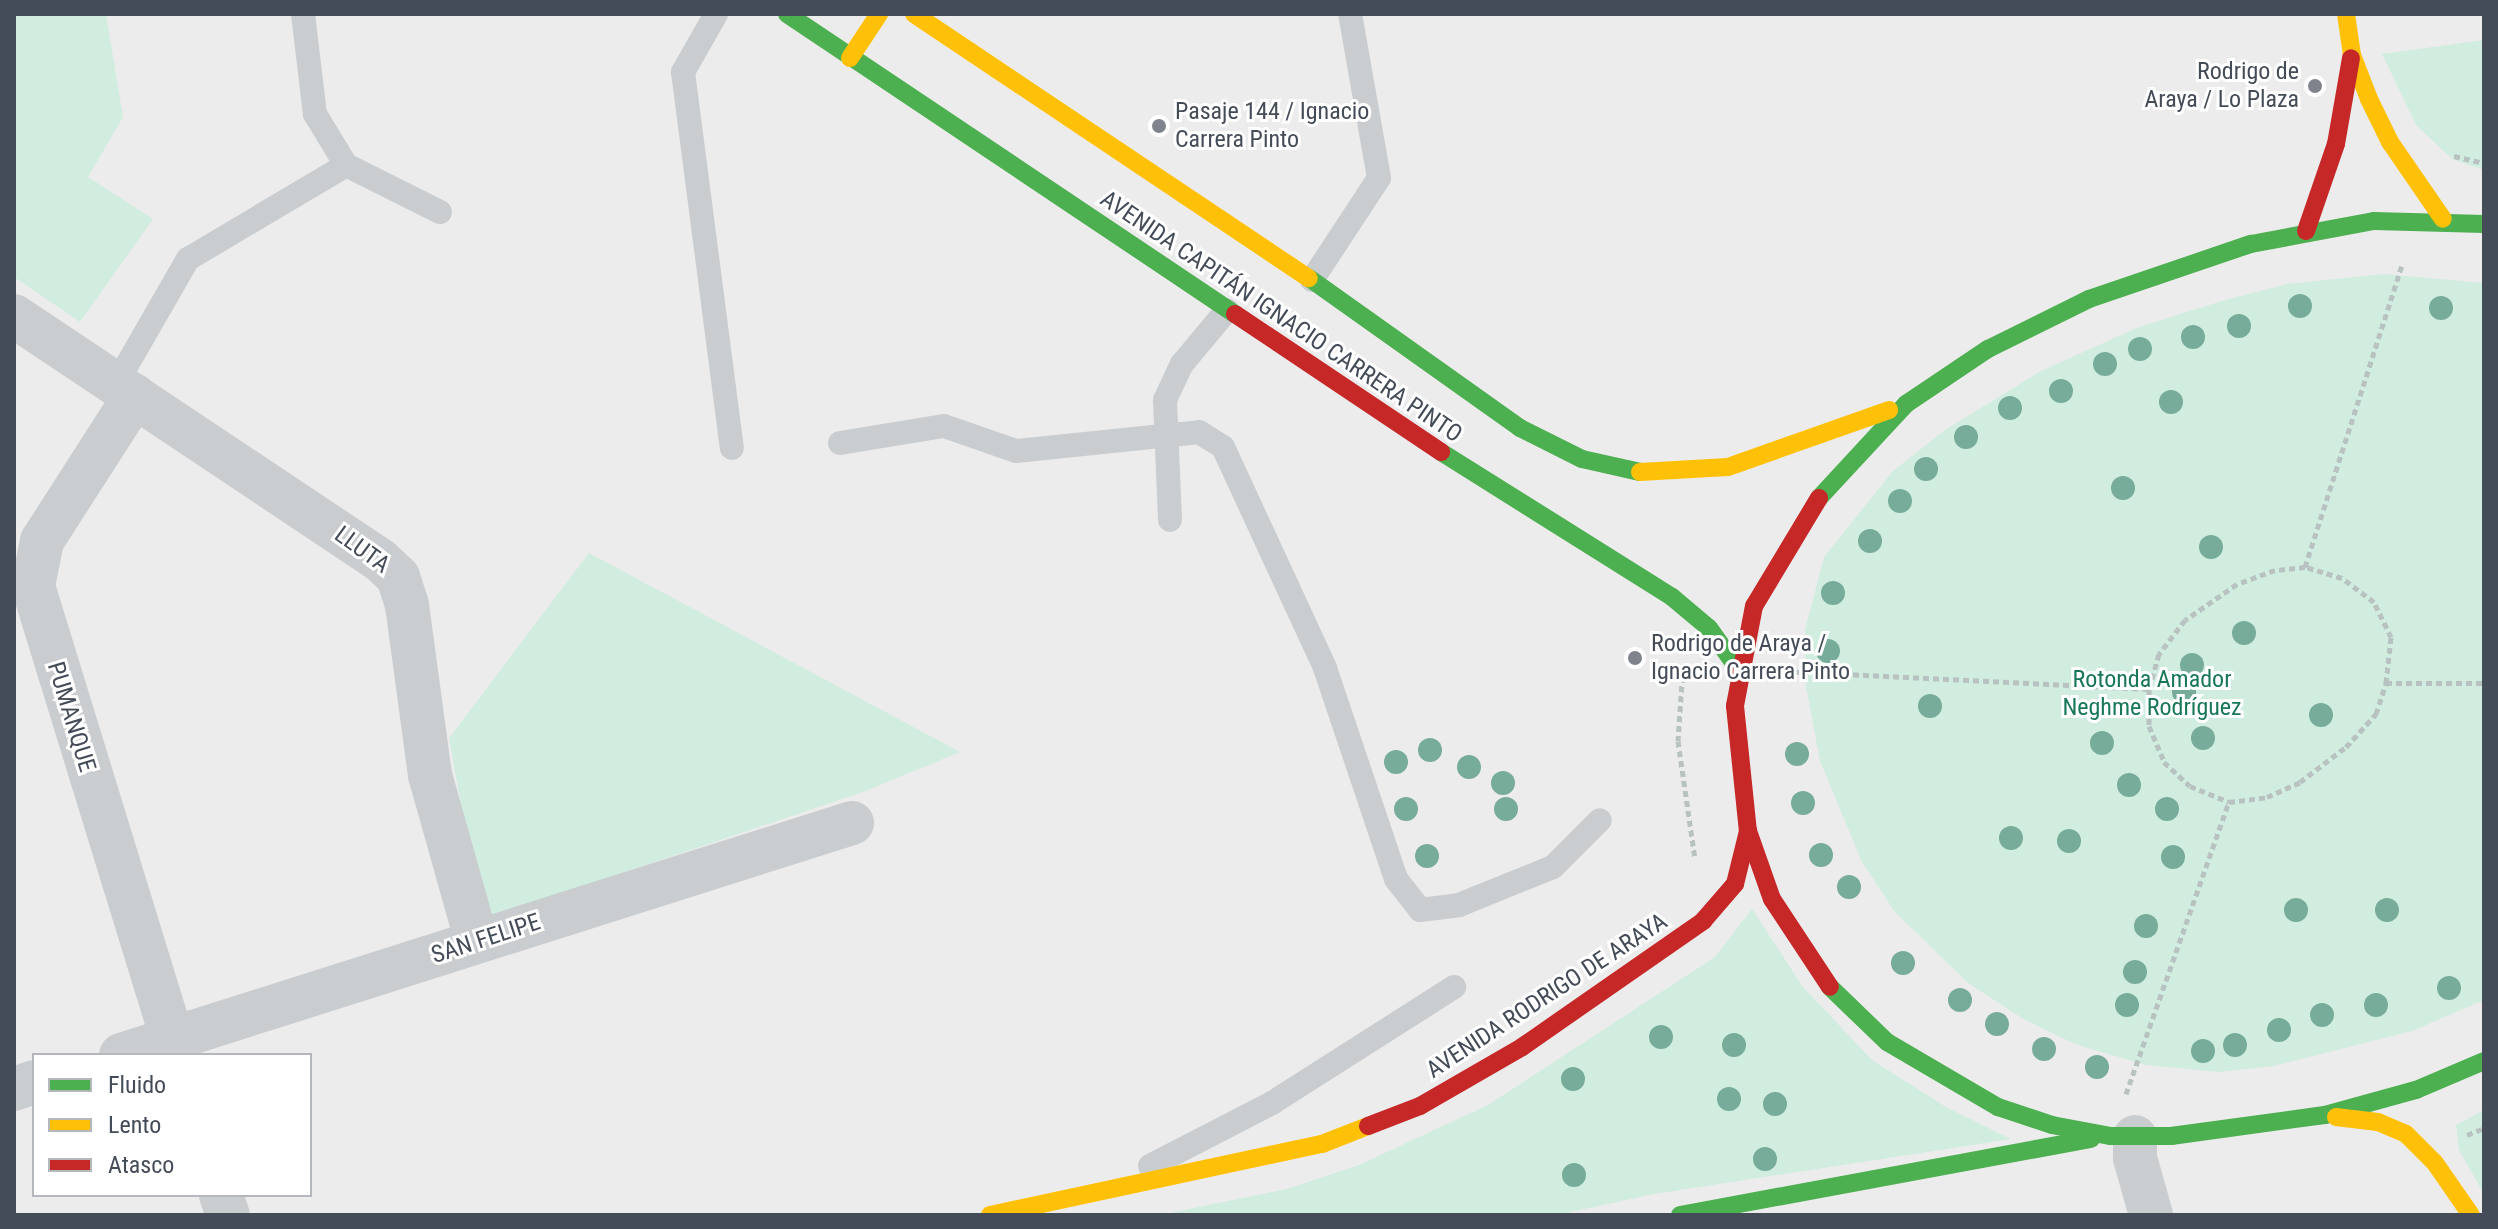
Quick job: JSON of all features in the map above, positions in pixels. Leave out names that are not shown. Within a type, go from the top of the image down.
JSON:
[{"type":"main road","name":"AVENIDA CAPITÁN IGNACIO CARRERA PINTO","points":[[787,14],[1501,492],[1672,597],[1709,628],[1738,669]]},
{"type":"main road","points":[[850,58],[879,14]]},
{"type":"main road","name":"AVENIDA CAPITÁN IGNACIO CARRERA PINTO","points":[[914,14],[1312,280],[1520,428],[1582,459],[1619,471],[1691,473],[1728,467],[1906,404]]},
{"type":"main road","points":[[2346,14],[2352,55],[2390,142],[2443,219]]},
{"type":"main road","points":[[2306,231],[2336,144],[2352,55]]},
{"type":"main road","points":[[2123,1136],[2052,1125],[1998,1107],[1887,1042],[1825,982],[1797,942],[1772,899],[1748,831],[1736,743],[1738,669],[1754,606],[1788,541],[1858,450],[1906,404],[1988,349],[2089,299],[2251,244],[2306,231],[2417,218],[2484,224]]},
{"type":"main road","name":"AVENIDA RODRIGO DE ARAYA","points":[[990,1215],[1322,1144],[1408,1112],[1522,1047],[1703,921],[1735,884],[1748,831]]},
{"type":"main road","points":[[1680,1215],[2123,1136],[2269,1126],[2325,1115],[2416,1090],[2484,1061]]},
{"type":"main road","points":[[2325,1115],[2378,1122],[2406,1134],[2435,1163],[2471,1215]]},
{"type":"street","name":"LLUTA","points":[[14,316],[380,560],[398,577],[407,605],[430,775],[477,942]]},
{"type":"street","name":"PUMANQUE","points":[[125,390],[42,541],[33,586],[174,1047]]},
{"type":"street","name":"SAN FELIPE","points":[[134,1053],[174,1047],[477,942],[852,823]]},
{"type":"street","points":[[2123,1136],[2135,1158],[2151,1215]]},
{"type":"lane","points":[[303,14],[315,114],[346,165],[440,212]]},
{"type":"lane","points":[[716,14],[683,72],[732,448]]},
{"type":"lane","points":[[1312,280],[1379,178],[1350,14]]},
{"type":"lane","points":[[125,390],[188,259],[346,165]]},
{"type":"lane","points":[[1170,520],[1165,400],[1182,364],[1227,310]]},
{"type":"lane","points":[[840,443],[944,426],[1016,451],[1166,432],[1199,432],[1223,447],[1325,668],[1396,879],[1420,910],[1459,905],[1553,867],[1600,820]]},
{"type":"lane","points":[[1086,1195],[1272,1103],[1454,987]]},
{"type":"path","points":[[2443,154],[2484,163]]},
{"type":"path","points":[[2305,567],[2417,218]]},
{"type":"path","points":[[2305,567],[2342,578],[2374,602],[2391,637],[2386,683],[2376,714],[2311,773],[2267,797],[2229,802],[2190,786],[2164,762],[2149,726],[2149,689],[2159,654],[2185,620],[2237,584],[2275,570],[2305,567]]},
{"type":"path","points":[[1684,657],[1678,741],[1703,921]]},
{"type":"path","points":[[1738,669],[2149,689]]},
{"type":"path","points":[[2386,683],[2484,683]]},
{"type":"path","points":[[2123,1136],[2229,802]]},
{"type":"green space","points":[[14,14],[106,14],[123,117],[88,177],[153,219],[80,322],[14,277]]},
{"type":"green space","points":[[2484,40],[2484,170],[2452,159],[2416,125],[2382,54]]},
{"type":"green space","name":"Rotonda Amador Neghme Rodríguez","points":[[2384,274],[2484,283],[2484,1000],[2412,1031],[2274,1066],[2219,1072],[2146,1065],[2075,1044],[2025,1020],[1968,983],[1895,912],[1862,862],[1820,761],[1806,686],[1805,630],[1824,557],[1893,471],[1945,430],[2041,371],[2139,327],[2222,301],[2287,284]]},
{"type":"green space","points":[[589,553],[960,752],[863,792],[482,920],[449,738]]},
{"type":"green space","points":[[1752,909],[1803,987],[1872,1060],[1946,1107],[2011,1139],[1654,1194],[1557,1215],[1160,1215],[1287,1189],[1359,1165],[1488,1105],[1715,957]]},
{"type":"green space","points":[[2484,1110],[2484,1194],[2459,1150],[2456,1125]]},
{"type":"traffic: fast","points":[[787,14],[1235,314]]},
{"type":"traffic: fast","points":[[1819,498],[1906,404],[1988,349],[2089,299],[2251,244],[2374,221],[2484,224]]},
{"type":"traffic: fast","points":[[1309,278],[1520,428],[1582,459],[1640,472]]},
{"type":"traffic: fast","points":[[1441,452],[1672,597],[1709,628],[1738,669]]},
{"type":"traffic: fast","points":[[1830,987],[1887,1042],[1998,1107],[2052,1125],[2111,1136],[2171,1136],[2325,1115],[2416,1090],[2484,1061]]},
{"type":"traffic: fast","points":[[1680,1215],[2091,1139]]},
{"type":"traffic: slow","points":[[850,58],[879,14]]},
{"type":"traffic: slow","points":[[914,14],[1309,278]]},
{"type":"traffic: slow","points":[[2346,14],[2352,55],[2369,99],[2390,142],[2443,219]]},
{"type":"traffic: slow","points":[[1640,472],[1728,467],[1889,410]]},
{"type":"traffic: slow","points":[[2336,1117],[2378,1122],[2406,1134],[2435,1163],[2471,1215]]},
{"type":"traffic: slow","points":[[990,1215],[1322,1144],[1368,1126]]},
{"type":"traffic: jam","points":[[2306,231],[2336,144],[2351,58]]},
{"type":"traffic: jam","points":[[1235,314],[1441,452]]},
{"type":"traffic: jam","points":[[1819,498],[1754,606],[1735,706],[1748,831],[1772,899],[1830,987]]},
{"type":"traffic: jam","points":[[1368,1126],[1420,1106],[1522,1047],[1703,921],[1735,884],[1748,831]]},
{"type":"place","name":"Rodrigo de Araya / Lo Plaza","points":[[2315,86]]},
{"type":"place","name":"Pasaje 144 / Ignacio Carrera Pinto","points":[[1159,126]]},
{"type":"place","name":"Rodrigo de Araya / Ignacio Carrera Pinto","points":[[1635,658]]}]
